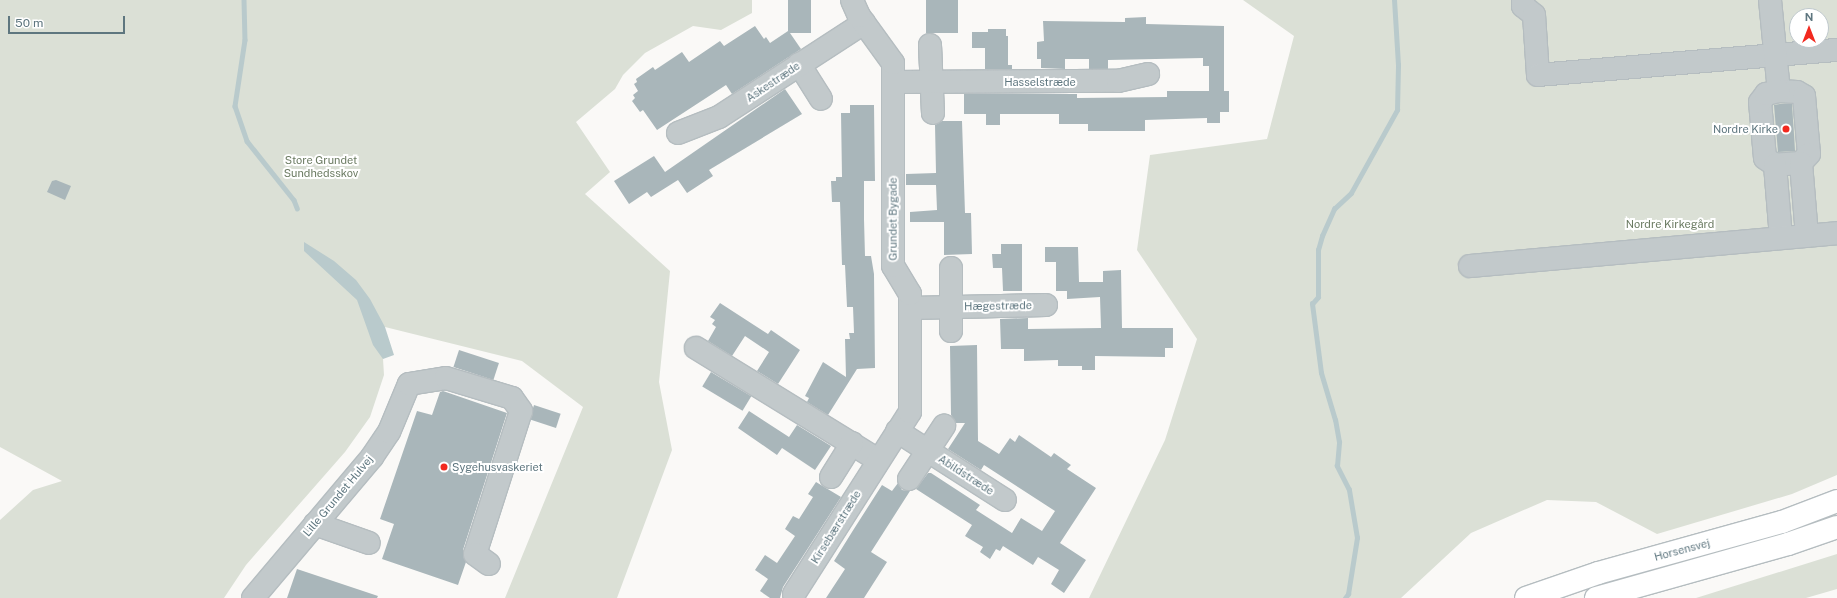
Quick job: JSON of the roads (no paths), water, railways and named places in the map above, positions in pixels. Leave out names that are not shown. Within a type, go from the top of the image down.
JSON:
[{"type":"main road","name":"Horsensvej","points":[[1526,598],[1598,573],[1782,522],[1837,501]]},
{"type":"main road","name":"Horsensvej","points":[[1596,598],[1788,544],[1837,527]]},
{"type":"street","name":"Grundet Bygade","points":[[852,0],[864,23],[892,63],[893,266],[910,294],[910,412],[878,460]]},
{"type":"street","points":[[1523,0],[1523,6],[1534,15],[1538,75],[1837,50]]},
{"type":"street","points":[[1770,0],[1779,91]]},
{"type":"street","name":"Askestræde","points":[[678,133],[720,117],[864,23]]},
{"type":"street","points":[[930,45],[933,113]]},
{"type":"street","points":[[799,64],[821,99]]},
{"type":"street","name":"Hasselstræde","points":[[893,82],[1118,81],[1148,74]]},
{"type":"street","points":[[1779,91],[1797,92],[1804,96],[1809,154],[1801,163],[1775,165],[1765,158],[1760,102],[1766,94],[1779,91]]},
{"type":"street","points":[[1801,163],[1807,236]]},
{"type":"street","points":[[1775,165],[1781,238]]},
{"type":"street","points":[[1470,266],[1837,233]]},
{"type":"street","name":"Hægestræde","points":[[951,268],[951,331]]},
{"type":"street","name":"Hægestræde","points":[[910,308],[1046,305]]},
{"type":"street","points":[[696,348],[789,403],[878,460]]},
{"type":"street","name":"Lille Grundet Hulvej","points":[[253,598],[372,457],[389,432],[409,384],[446,378],[512,398],[521,411],[475,554],[489,564]]},
{"type":"street","name":"Abildstræde","points":[[909,479],[944,426]]},
{"type":"street","name":"Abildstræde","points":[[897,431],[1005,500]]},
{"type":"street","points":[[831,477],[852,443]]},
{"type":"street","name":"Kirsebærstræde","points":[[794,594],[878,460]]},
{"type":"street","points":[[315,524],[369,543]]},
{"type":"waterway","points":[[244,0],[245,40],[235,106],[247,141],[294,200],[297,208]]},
{"type":"waterway","points":[[1345,598],[1348,594],[1357,538],[1349,490],[1337,466],[1339,442],[1335,420],[1321,373],[1312,304],[1318,297],[1318,250],[1322,236],[1334,209],[1351,193],[1397,110],[1398,65],[1394,0]]},
{"type":"place","name":"Nordre Kirke","points":[[1786,129]]},
{"type":"place","name":"Sygehusvaskeriet","points":[[444,467]]},
{"type":"park label","name":"Store Grundet Sundhedsskov","points":[[321,167]]},
{"type":"park label","name":"Nordre Kirkegård","points":[[1670,224]]}]
